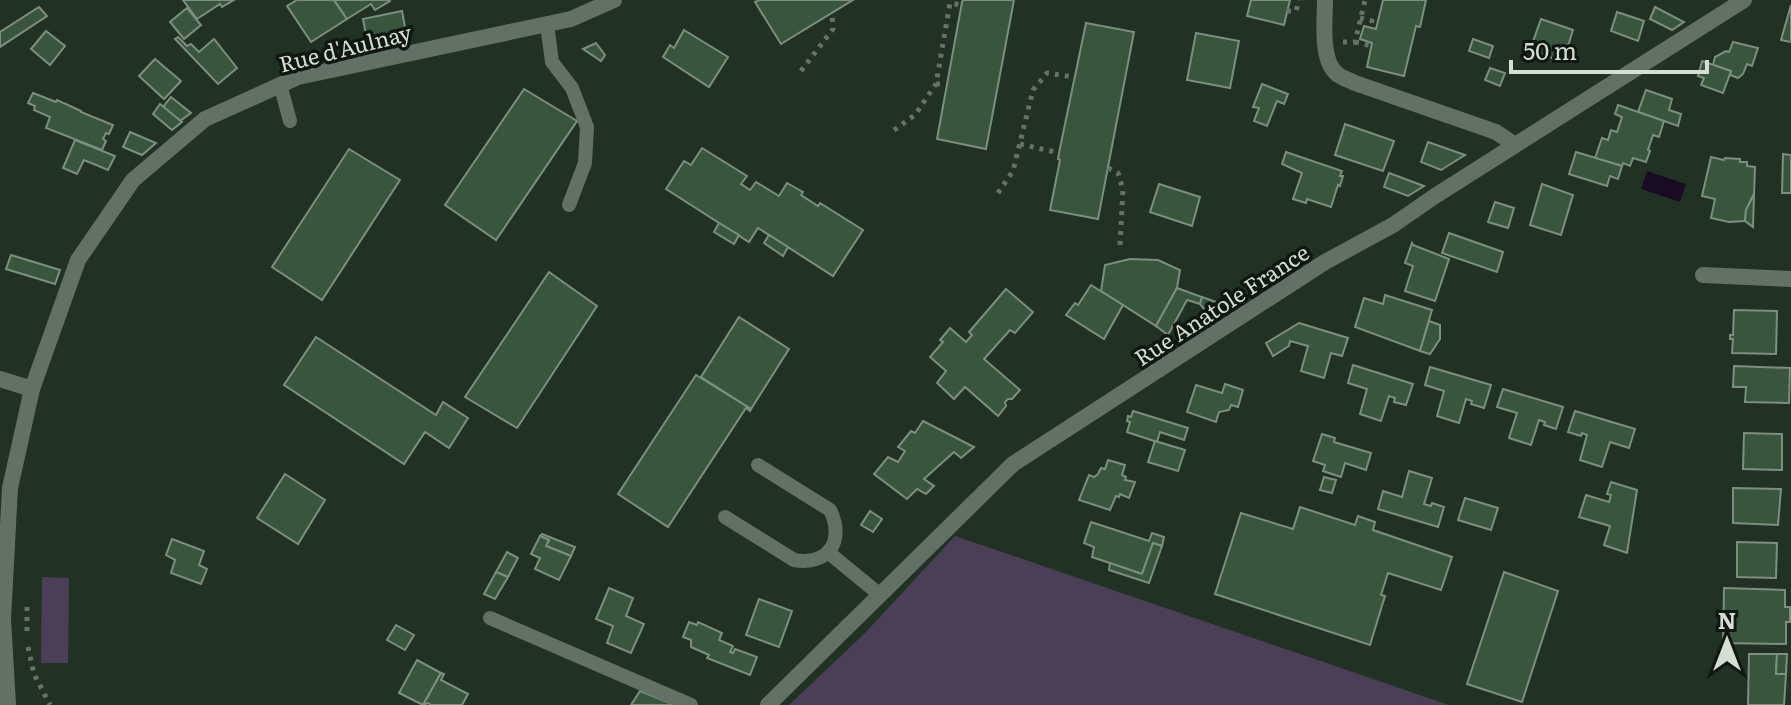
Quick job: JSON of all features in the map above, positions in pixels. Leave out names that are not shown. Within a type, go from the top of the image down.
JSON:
[{"type":"street","name":"Rue d'Aulnay","points":[[8,705],[3,619],[10,488],[32,389],[78,260],[133,180],[205,119],[280,84],[311,74],[571,19],[614,0]]},
{"type":"street","points":[[1325,0],[1325,42],[1328,58],[1336,73],[1355,83],[1496,132],[1515,145]]},
{"type":"street","name":"Rue Anatole France","points":[[768,705],[1013,464],[1325,262],[1393,225],[1744,0]]},
{"type":"street","points":[[1703,275],[1791,279]]},
{"type":"street","points":[[0,379],[32,389]]},
{"type":"lane","points":[[547,24],[552,62],[572,88],[587,127],[585,163],[569,205]]},
{"type":"lane","points":[[280,84],[290,121]]},
{"type":"lane","points":[[725,517],[794,560],[806,562],[829,553],[836,533],[830,510],[758,465]]},
{"type":"lane","points":[[829,553],[879,594]]},
{"type":"lane","points":[[490,618],[691,705]]},
{"type":"path","points":[[1287,11],[1296,11],[1299,0]]},
{"type":"path","points":[[1355,42],[1365,0]]},
{"type":"path","points":[[894,130],[915,115],[936,84],[950,3],[961,5]]},
{"type":"path","points":[[801,71],[833,29],[832,13]]},
{"type":"path","points":[[1360,18],[1372,21],[1370,28]]},
{"type":"path","points":[[1342,41],[1372,46]]},
{"type":"path","points":[[998,193],[1013,171],[1033,90],[1047,73],[1074,77]]},
{"type":"path","points":[[936,84],[946,84]]},
{"type":"path","points":[[1020,144],[1059,153]]},
{"type":"path","points":[[1108,168],[1118,173],[1123,189],[1120,245]]},
{"type":"shaded area","points":[[1647,171],[1686,184],[1680,202],[1641,189]]},
{"type":"shaded area","points":[[955,536],[1449,705],[789,705],[865,633]]},
{"type":"shaded area","points":[[42,577],[69,578],[68,663],[41,663]]},
{"type":"building","points":[[183,0],[234,0],[222,7],[220,4],[197,19]]},
{"type":"building","points":[[297,0],[334,0],[347,19],[311,42],[287,6]]},
{"type":"building","points":[[334,0],[390,1],[375,10],[371,4],[347,19]]},
{"type":"building","points":[[853,0],[781,44],[755,2]]},
{"type":"building","points":[[963,0],[1014,0],[986,149],[937,139]]},
{"type":"building","points":[[1251,0],[1290,0],[1284,25],[1247,16]]},
{"type":"building","points":[[1383,0],[1426,0],[1404,76],[1367,67],[1372,43],[1360,39],[1364,26],[1376,29]]},
{"type":"building","points":[[1791,5],[1791,42],[1781,40]]},
{"type":"building","points":[[39,7],[47,16],[0,47],[0,32]]},
{"type":"building","points":[[1655,7],[1684,22],[1672,30],[1650,19]]},
{"type":"building","points":[[187,8],[201,25],[184,39],[170,22]]},
{"type":"building","points":[[402,11],[407,38],[368,45],[363,19]]},
{"type":"building","points":[[1617,12],[1644,21],[1638,41],[1611,31]]},
{"type":"building","points":[[1541,19],[1573,30],[1563,62],[1530,50]]},
{"type":"building","points":[[1086,23],[1134,32],[1098,219],[1050,210]]},
{"type":"building","points":[[684,30],[728,57],[709,87],[663,57],[670,45],[674,48]]},
{"type":"building","points":[[46,31],[65,46],[50,65],[31,49]]},
{"type":"building","points":[[1196,33],[1239,41],[1230,88],[1187,80]]},
{"type":"building","points":[[178,37],[199,52],[214,39],[237,68],[218,84],[175,39]]},
{"type":"building","points":[[1473,39],[1493,46],[1489,58],[1469,51]]},
{"type":"building","points":[[1733,42],[1758,48],[1752,66],[1747,64],[1738,78],[1730,75],[1731,71],[1713,65],[1715,57],[1729,52]]},
{"type":"building","points":[[596,43],[605,55],[601,61],[583,49]]},
{"type":"building","points":[[155,59],[181,81],[164,99],[139,76]]},
{"type":"building","points":[[1702,61],[1731,71],[1723,93],[1701,85],[1704,78],[1698,76]]},
{"type":"building","points":[[1490,68],[1505,73],[1500,86],[1485,80]]},
{"type":"building","points":[[1262,84],[1288,94],[1284,104],[1277,101],[1267,126],[1254,121],[1259,108],[1253,107]]},
{"type":"building","points":[[524,89],[577,121],[496,240],[445,205]]},
{"type":"building","points":[[1646,90],[1672,99],[1669,110],[1681,114],[1678,126],[1638,112]]},
{"type":"building","points":[[33,93],[57,100],[113,125],[103,139],[106,141],[102,150],[46,128],[50,117],[34,110],[35,106],[28,103]]},
{"type":"building","points":[[171,97],[191,113],[180,121],[163,107]]},
{"type":"building","points":[[160,104],[182,122],[172,130],[153,114]]},
{"type":"building","points":[[1618,105],[1664,121],[1659,137],[1653,135],[1646,162],[1633,158],[1630,166],[1623,163],[1622,166],[1595,158],[1602,138],[1608,140],[1611,130],[1617,132],[1622,117],[1615,114]]},
{"type":"building","points":[[1345,124],[1394,141],[1383,171],[1335,155]]},
{"type":"building","points":[[130,132],[156,143],[142,155],[123,147]]},
{"type":"building","points":[[75,140],[115,156],[108,170],[84,160],[77,174],[63,168]]},
{"type":"building","points":[[1428,142],[1465,155],[1441,170],[1421,162]]},
{"type":"building","points":[[702,148],[747,176],[741,184],[750,190],[756,182],[779,196],[787,183],[818,206],[820,203],[863,230],[833,276],[758,228],[749,242],[666,189],[684,161],[691,165]]},
{"type":"building","points":[[349,149],[400,180],[322,300],[272,267]]},
{"type":"building","points":[[1286,152],[1342,171],[1340,186],[1331,207],[1307,199],[1306,203],[1293,199],[1302,173],[1282,164]]},
{"type":"building","points":[[1576,152],[1622,166],[1618,179],[1610,176],[1607,186],[1569,174]]},
{"type":"building","points":[[1783,154],[1791,155],[1791,193],[1782,193]]},
{"type":"building","points":[[1711,157],[1740,159],[1740,162],[1747,162],[1747,166],[1755,167],[1754,194],[1746,210],[1745,221],[1729,222],[1711,218],[1715,199],[1702,196]]},
{"type":"building","points":[[1389,173],[1424,186],[1408,196],[1384,187]]},
{"type":"building","points":[[1159,184],[1200,197],[1192,226],[1150,212]]},
{"type":"building","points":[[1542,184],[1573,195],[1561,235],[1530,225]]},
{"type":"building","points":[[1754,194],[1753,227],[1745,221],[1746,210]]},
{"type":"building","points":[[1495,202],[1514,208],[1508,228],[1488,222]]},
{"type":"building","points":[[719,223],[739,235],[734,244],[714,232]]},
{"type":"building","points":[[1449,233],[1503,252],[1497,272],[1442,253]]},
{"type":"building","points":[[769,235],[788,247],[783,256],[764,243]]},
{"type":"building","points":[[1412,243],[1449,259],[1435,301],[1405,291],[1413,266],[1405,263]]},
{"type":"building","points":[[11,255],[60,270],[55,284],[6,269]]},
{"type":"building","points":[[1130,259],[1158,260],[1180,270],[1177,288],[1156,326],[1101,291],[1105,265]]},
{"type":"building","points":[[549,272],[597,306],[517,428],[465,397]]},
{"type":"building","points":[[1091,285],[1123,305],[1104,339],[1066,315],[1075,303],[1078,305]]},
{"type":"building","points":[[1177,288],[1202,297],[1200,304],[1187,300],[1168,335],[1156,326]]},
{"type":"building","points":[[1006,289],[1033,312],[1015,333],[1010,330],[984,359],[1020,390],[1005,402],[1006,406],[998,416],[965,387],[954,399],[937,383],[946,371],[930,357],[950,328],[966,342],[972,335],[969,332]]},
{"type":"building","points":[[1385,295],[1432,310],[1420,351],[1355,327],[1364,298],[1383,304]]},
{"type":"building","points":[[1202,297],[1230,307],[1206,321],[1203,317],[1208,314],[1200,304]]},
{"type":"building","points":[[1734,310],[1777,311],[1776,354],[1732,353],[1733,339],[1730,335],[1733,335]]},
{"type":"building","points":[[739,317],[789,349],[751,409],[701,377]]},
{"type":"building","points":[[1429,321],[1440,325],[1440,339],[1430,354],[1420,351]]},
{"type":"building","points":[[1299,323],[1348,338],[1342,356],[1331,353],[1324,378],[1301,371],[1308,346],[1290,341],[1289,346],[1273,356],[1266,343]]},
{"type":"building","points":[[316,337],[436,415],[443,402],[468,418],[449,448],[425,432],[404,464],[284,385]]},
{"type":"building","points":[[1353,365],[1413,384],[1406,405],[1394,402],[1395,398],[1389,396],[1381,421],[1360,414],[1367,389],[1348,383]]},
{"type":"building","points":[[1734,366],[1790,368],[1789,403],[1745,402],[1746,387],[1733,387]]},
{"type":"building","points":[[1430,367],[1491,385],[1484,408],[1466,399],[1459,423],[1437,416],[1444,391],[1425,385]]},
{"type":"building","points":[[696,375],[751,409],[746,408],[668,527],[618,494]]},
{"type":"building","points":[[1225,384],[1243,390],[1238,407],[1231,405],[1229,410],[1219,412],[1216,422],[1187,412],[1196,385],[1222,393]]},
{"type":"building","points":[[1503,389],[1563,407],[1556,429],[1539,420],[1531,445],[1509,438],[1517,413],[1497,407]]},
{"type":"building","points":[[1133,411],[1188,428],[1184,440],[1160,432],[1157,442],[1127,432],[1128,416],[1131,417]]},
{"type":"building","points":[[1575,411],[1635,429],[1629,448],[1610,442],[1602,467],[1580,460],[1587,435],[1568,432]]},
{"type":"building","points":[[923,421],[974,447],[961,458],[954,452],[924,479],[934,486],[926,494],[917,489],[907,499],[874,474],[888,457],[898,462],[905,451],[898,447],[911,431],[915,433]]},
{"type":"building","points":[[1744,433],[1782,434],[1782,470],[1743,469]]},
{"type":"building","points":[[1322,434],[1335,438],[1334,442],[1371,453],[1366,470],[1345,463],[1341,477],[1323,471],[1325,465],[1313,461]]},
{"type":"building","points":[[1155,441],[1185,450],[1178,471],[1148,462]]},
{"type":"building","points":[[1108,460],[1125,465],[1122,475],[1126,477],[1125,480],[1135,482],[1129,498],[1120,494],[1116,496],[1110,510],[1079,500],[1089,475],[1094,477],[1101,468],[1105,469]]},
{"type":"building","points":[[1409,471],[1432,478],[1424,504],[1444,507],[1438,527],[1378,509],[1383,491],[1402,497]]},
{"type":"building","points":[[285,474],[325,500],[298,544],[257,518]]},
{"type":"building","points":[[1324,477],[1336,480],[1332,493],[1320,490]]},
{"type":"building","points":[[1611,482],[1637,490],[1627,553],[1604,545],[1610,526],[1579,517],[1586,495],[1609,502],[1611,495],[1607,494]]},
{"type":"building","points":[[1733,488],[1781,489],[1778,525],[1733,523]]},
{"type":"building","points":[[1465,498],[1498,508],[1491,530],[1458,520]]},
{"type":"building","points":[[1300,507],[1355,525],[1358,516],[1375,522],[1373,530],[1452,557],[1441,590],[1388,573],[1381,595],[1385,596],[1370,645],[1215,594],[1241,513],[1293,529]]},
{"type":"building","points":[[870,511],[882,519],[873,532],[861,525]]},
{"type":"building","points":[[1091,522],[1149,541],[1152,533],[1164,537],[1162,546],[1153,543],[1142,574],[1092,557],[1094,547],[1084,543]]},
{"type":"building","points":[[542,534],[575,547],[571,556],[546,546],[549,540],[540,536]]},
{"type":"building","points":[[540,536],[549,540],[546,546],[571,556],[559,580],[535,569],[540,558],[531,554]]},
{"type":"building","points":[[172,539],[204,551],[199,565],[207,569],[201,584],[171,573],[175,560],[166,555]]},
{"type":"building","points":[[1737,542],[1777,543],[1776,578],[1737,577]]},
{"type":"building","points":[[1153,543],[1162,546],[1149,583],[1109,570],[1110,563],[1142,574]]},
{"type":"building","points":[[507,552],[518,558],[508,577],[496,572]]},
{"type":"building","points":[[496,572],[508,577],[495,599],[484,594]]},
{"type":"building","points":[[1504,572],[1558,591],[1522,702],[1467,684]]},
{"type":"building","points":[[609,588],[633,598],[626,616],[644,624],[631,653],[607,643],[613,626],[596,619]]},
{"type":"building","points":[[1724,588],[1785,590],[1785,607],[1790,607],[1786,644],[1723,643]]},
{"type":"building","points":[[759,599],[792,611],[779,647],[746,635]]},
{"type":"building","points":[[689,622],[697,625],[698,622],[722,633],[719,640],[733,646],[730,652],[733,653],[735,649],[757,657],[750,675],[707,658],[709,655],[691,647],[691,640],[683,637]]},
{"type":"building","points":[[396,625],[414,635],[405,650],[387,640]]},
{"type":"building","points":[[1749,654],[1777,654],[1776,674],[1786,674],[1784,705],[1748,705]]},
{"type":"building","points":[[1777,654],[1787,654],[1786,674],[1776,674]]},
{"type":"building","points":[[417,660],[441,673],[423,705],[399,693]]},
{"type":"building","points":[[441,673],[444,674],[441,680],[468,694],[462,705],[423,705]]},
{"type":"building","points":[[640,691],[675,705],[631,705]]}]
